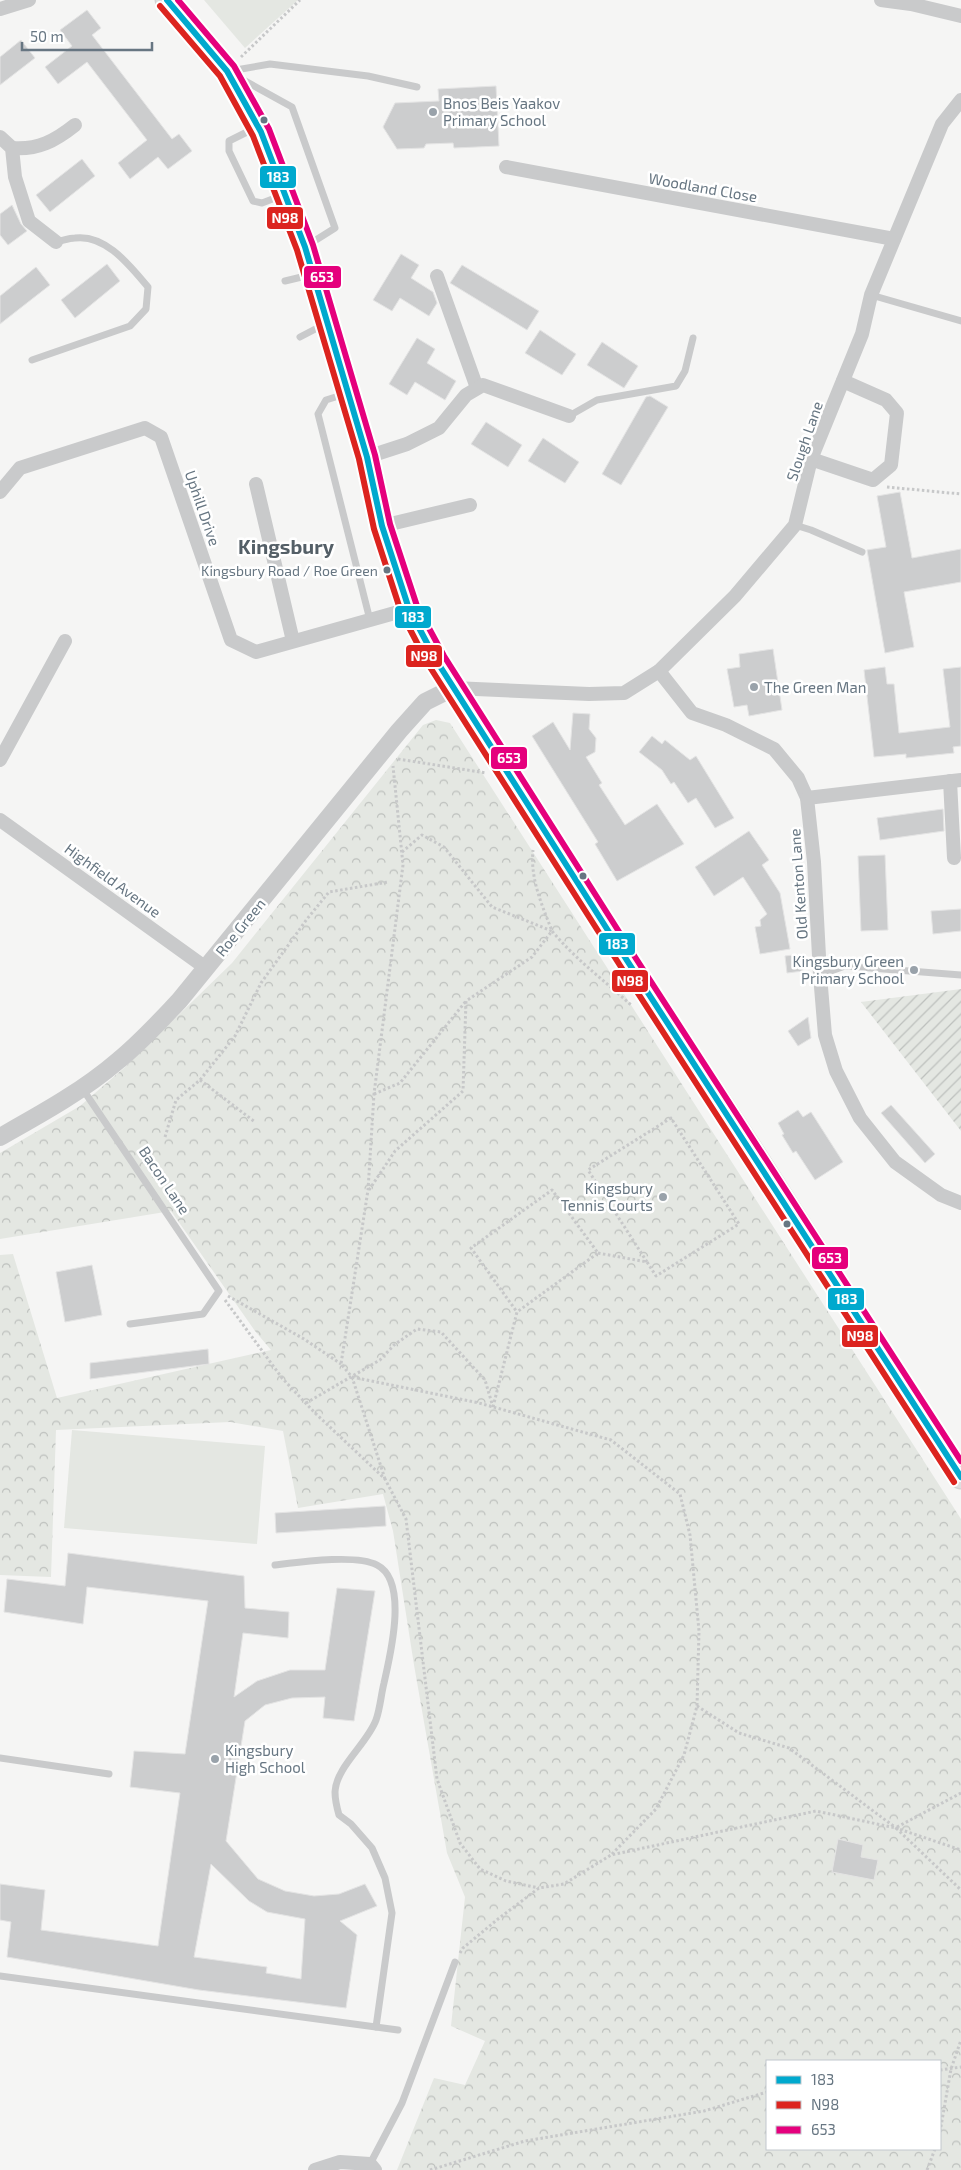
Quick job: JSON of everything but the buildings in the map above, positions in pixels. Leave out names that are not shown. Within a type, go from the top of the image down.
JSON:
[{"type":"main road","points":[[167,0],[227,71],[258,127],[305,247],[367,457],[382,526],[409,609],[453,688],[961,1477]]},
{"type":"street","points":[[0,10],[29,0]]},
{"type":"street","points":[[881,0],[911,4],[961,16]]},
{"type":"street","name":"Slough Lane","points":[[453,688],[589,694],[624,693],[659,671],[735,596],[795,525],[811,459],[862,334],[871,295],[942,124],[961,100]]},
{"type":"street","points":[[0,137],[12,148],[28,150],[59,138],[75,125]]},
{"type":"street","points":[[12,148],[15,177],[29,221],[56,242]]},
{"type":"street","name":"Woodland Close","points":[[506,167],[894,239]]},
{"type":"street","points":[[437,276],[478,388]]},
{"type":"street","points":[[811,459],[873,480],[891,466],[897,412],[886,400],[843,381]]},
{"type":"street","points":[[367,457],[407,444],[439,428],[466,395],[483,385],[569,416]]},
{"type":"street","name":"Uphill Drive","points":[[0,492],[20,468],[145,428],[161,437],[231,640],[256,652],[409,609]]},
{"type":"street","points":[[256,484],[293,641]]},
{"type":"street","points":[[382,526],[470,505]]},
{"type":"street","points":[[0,760],[65,641]]},
{"type":"street","name":"Old Kenton Lane","points":[[659,671],[692,713],[726,725],[774,749],[798,778],[806,798],[814,862],[825,1035],[836,1071],[860,1118],[894,1162],[941,1195],[961,1203]]},
{"type":"street","name":"Roe Green","points":[[0,1137],[50,1109],[82,1088],[119,1061],[154,1028],[206,968],[399,730],[426,702],[453,688]]},
{"type":"street","points":[[806,798],[956,780],[954,858]]},
{"type":"street","name":"Highfield Avenue","points":[[0,820],[206,968]]},
{"type":"street","points":[[315,2170],[340,2162],[373,2167]]},
{"type":"lane","points":[[227,71],[270,64],[368,76],[417,87]]},
{"type":"lane","points":[[227,71],[292,107],[335,228],[305,247]]},
{"type":"lane","points":[[258,127],[229,141],[229,151],[253,201],[262,203],[285,195]]},
{"type":"lane","points":[[32,360],[130,326],[146,309],[148,287],[127,262],[98,240],[76,237],[56,242]]},
{"type":"lane","points":[[285,282],[313,274]]},
{"type":"lane","points":[[871,295],[961,321]]},
{"type":"lane","points":[[300,337],[327,322]]},
{"type":"lane","points":[[569,416],[597,400],[676,386],[685,371],[693,338]]},
{"type":"lane","points":[[348,393],[326,400],[318,414],[370,620]]},
{"type":"lane","points":[[795,525],[862,552]]},
{"type":"lane","points":[[820,974],[845,966],[961,975]]},
{"type":"lane","name":"Bacon Lane","points":[[82,1088],[219,1291]]},
{"type":"lane","points":[[130,1324],[203,1314],[219,1291]]},
{"type":"lane","points":[[275,1565],[304,1562],[364,1561],[377,1565],[386,1572],[394,1596],[392,1642],[376,1720],[339,1779],[335,1792],[338,1815],[351,1824],[372,1848],[385,1878],[392,1913],[376,2027]]},
{"type":"lane","points":[[0,1758],[109,1774]]},
{"type":"lane","points":[[373,2167],[402,2103],[455,1962]]},
{"type":"lane","points":[[0,1976],[398,2030]]},
{"type":"path","points":[[227,71],[300,0]]},
{"type":"path","points":[[341,1364],[368,1190],[374,1094],[403,865],[391,757],[486,773]]},
{"type":"path","points":[[402,852],[422,835],[444,846],[492,907],[552,931]]},
{"type":"path","points":[[534,847],[531,866],[536,887],[552,931],[567,950],[591,968],[636,1010]]},
{"type":"path","points":[[165,1137],[176,1100],[200,1080],[235,1036],[261,983],[329,892],[388,882]]},
{"type":"path","points":[[374,1094],[400,1083],[466,1001],[532,957],[552,931]]},
{"type":"path","points":[[368,1190],[395,1151],[463,1091],[466,1001]]},
{"type":"path","points":[[200,1080],[255,1122]]},
{"type":"path","points":[[517,1312],[471,1248],[552,1190],[598,1253],[647,1262],[656,1276],[739,1224],[671,1118],[588,1170],[647,1262]]},
{"type":"path","points":[[493,1407],[517,1312],[598,1253]]},
{"type":"path","points":[[219,1291],[304,1339],[341,1364],[352,1377],[385,1479]]},
{"type":"path","points":[[306,1403],[380,1360],[394,1345],[417,1329],[441,1332],[485,1380],[493,1407]]},
{"type":"path","points":[[352,1377],[493,1407],[611,1440],[680,1494],[690,1535],[699,1631],[697,1706],[684,1755],[656,1809],[611,1855],[564,1884],[539,1888],[464,1948],[455,1962]]},
{"type":"path","points":[[697,1706],[739,1733],[789,1748],[896,1828],[961,1890]]},
{"type":"path","points":[[896,1828],[961,1793]]},
{"type":"path","points":[[611,1855],[816,1811],[896,1828],[961,1850]]},
{"type":"path","points":[[941,2126],[951,2069],[961,2040]]},
{"type":"path","points":[[941,2070],[961,2067]]},
{"type":"path","points":[[430,2170],[525,2141],[704,2111],[766,2092]]},
{"type":"path","points":[[927,2170],[935,2150]]},
{"type":"green space","points":[[204,0],[298,0],[245,48]]},
{"type":"green space","points":[[436,720],[450,723],[961,1519],[961,2170],[397,2170],[434,2078],[465,2085],[485,2041],[451,2026],[465,1897],[447,1853],[393,1531],[383,1494],[298,1508],[283,1431],[230,1422],[56,1430],[51,1577],[0,1575],[0,1255],[13,1254],[57,1398],[271,1350],[255,1331],[171,1211],[0,1239],[0,1153],[80,1106],[124,1068],[232,963],[423,725]]},
{"type":"green space","points":[[961,989],[961,1131],[861,1002]]},
{"type":"green space","points":[[72,1430],[265,1446],[257,1544],[64,1528]]},
{"type":"transit line","name":"183","points":[[167,0],[227,71],[261,132],[305,247],[367,457],[382,526],[409,609],[436,660],[628,962],[961,1477]]},
{"type":"transit line","name":"653","points":[[178,0],[234,66],[269,129],[313,245],[375,455],[390,524],[417,606],[444,656],[635,957],[961,1461]]},
{"type":"transit line","name":"N98","points":[[160,6],[220,76],[253,136],[297,250],[359,459],[374,529],[401,612],[428,664],[621,967],[954,1482]]},
{"type":"place","name":"Bnos Beis Yaakov Primary School","points":[[433,112]]},
{"type":"place","name":"Kingsbury Road / Roe Green","points":[[387,570]]},
{"type":"place","name":"The Green Man","points":[[754,687]]},
{"type":"place","name":"Kingsbury Green Primary School","points":[[914,970]]},
{"type":"place","name":"Kingsbury Tennis Courts","points":[[663,1197]]},
{"type":"place","name":"Kingsbury High School","points":[[215,1759]]},
{"type":"district","name":"Kingsbury","points":[[286,546]]}]
